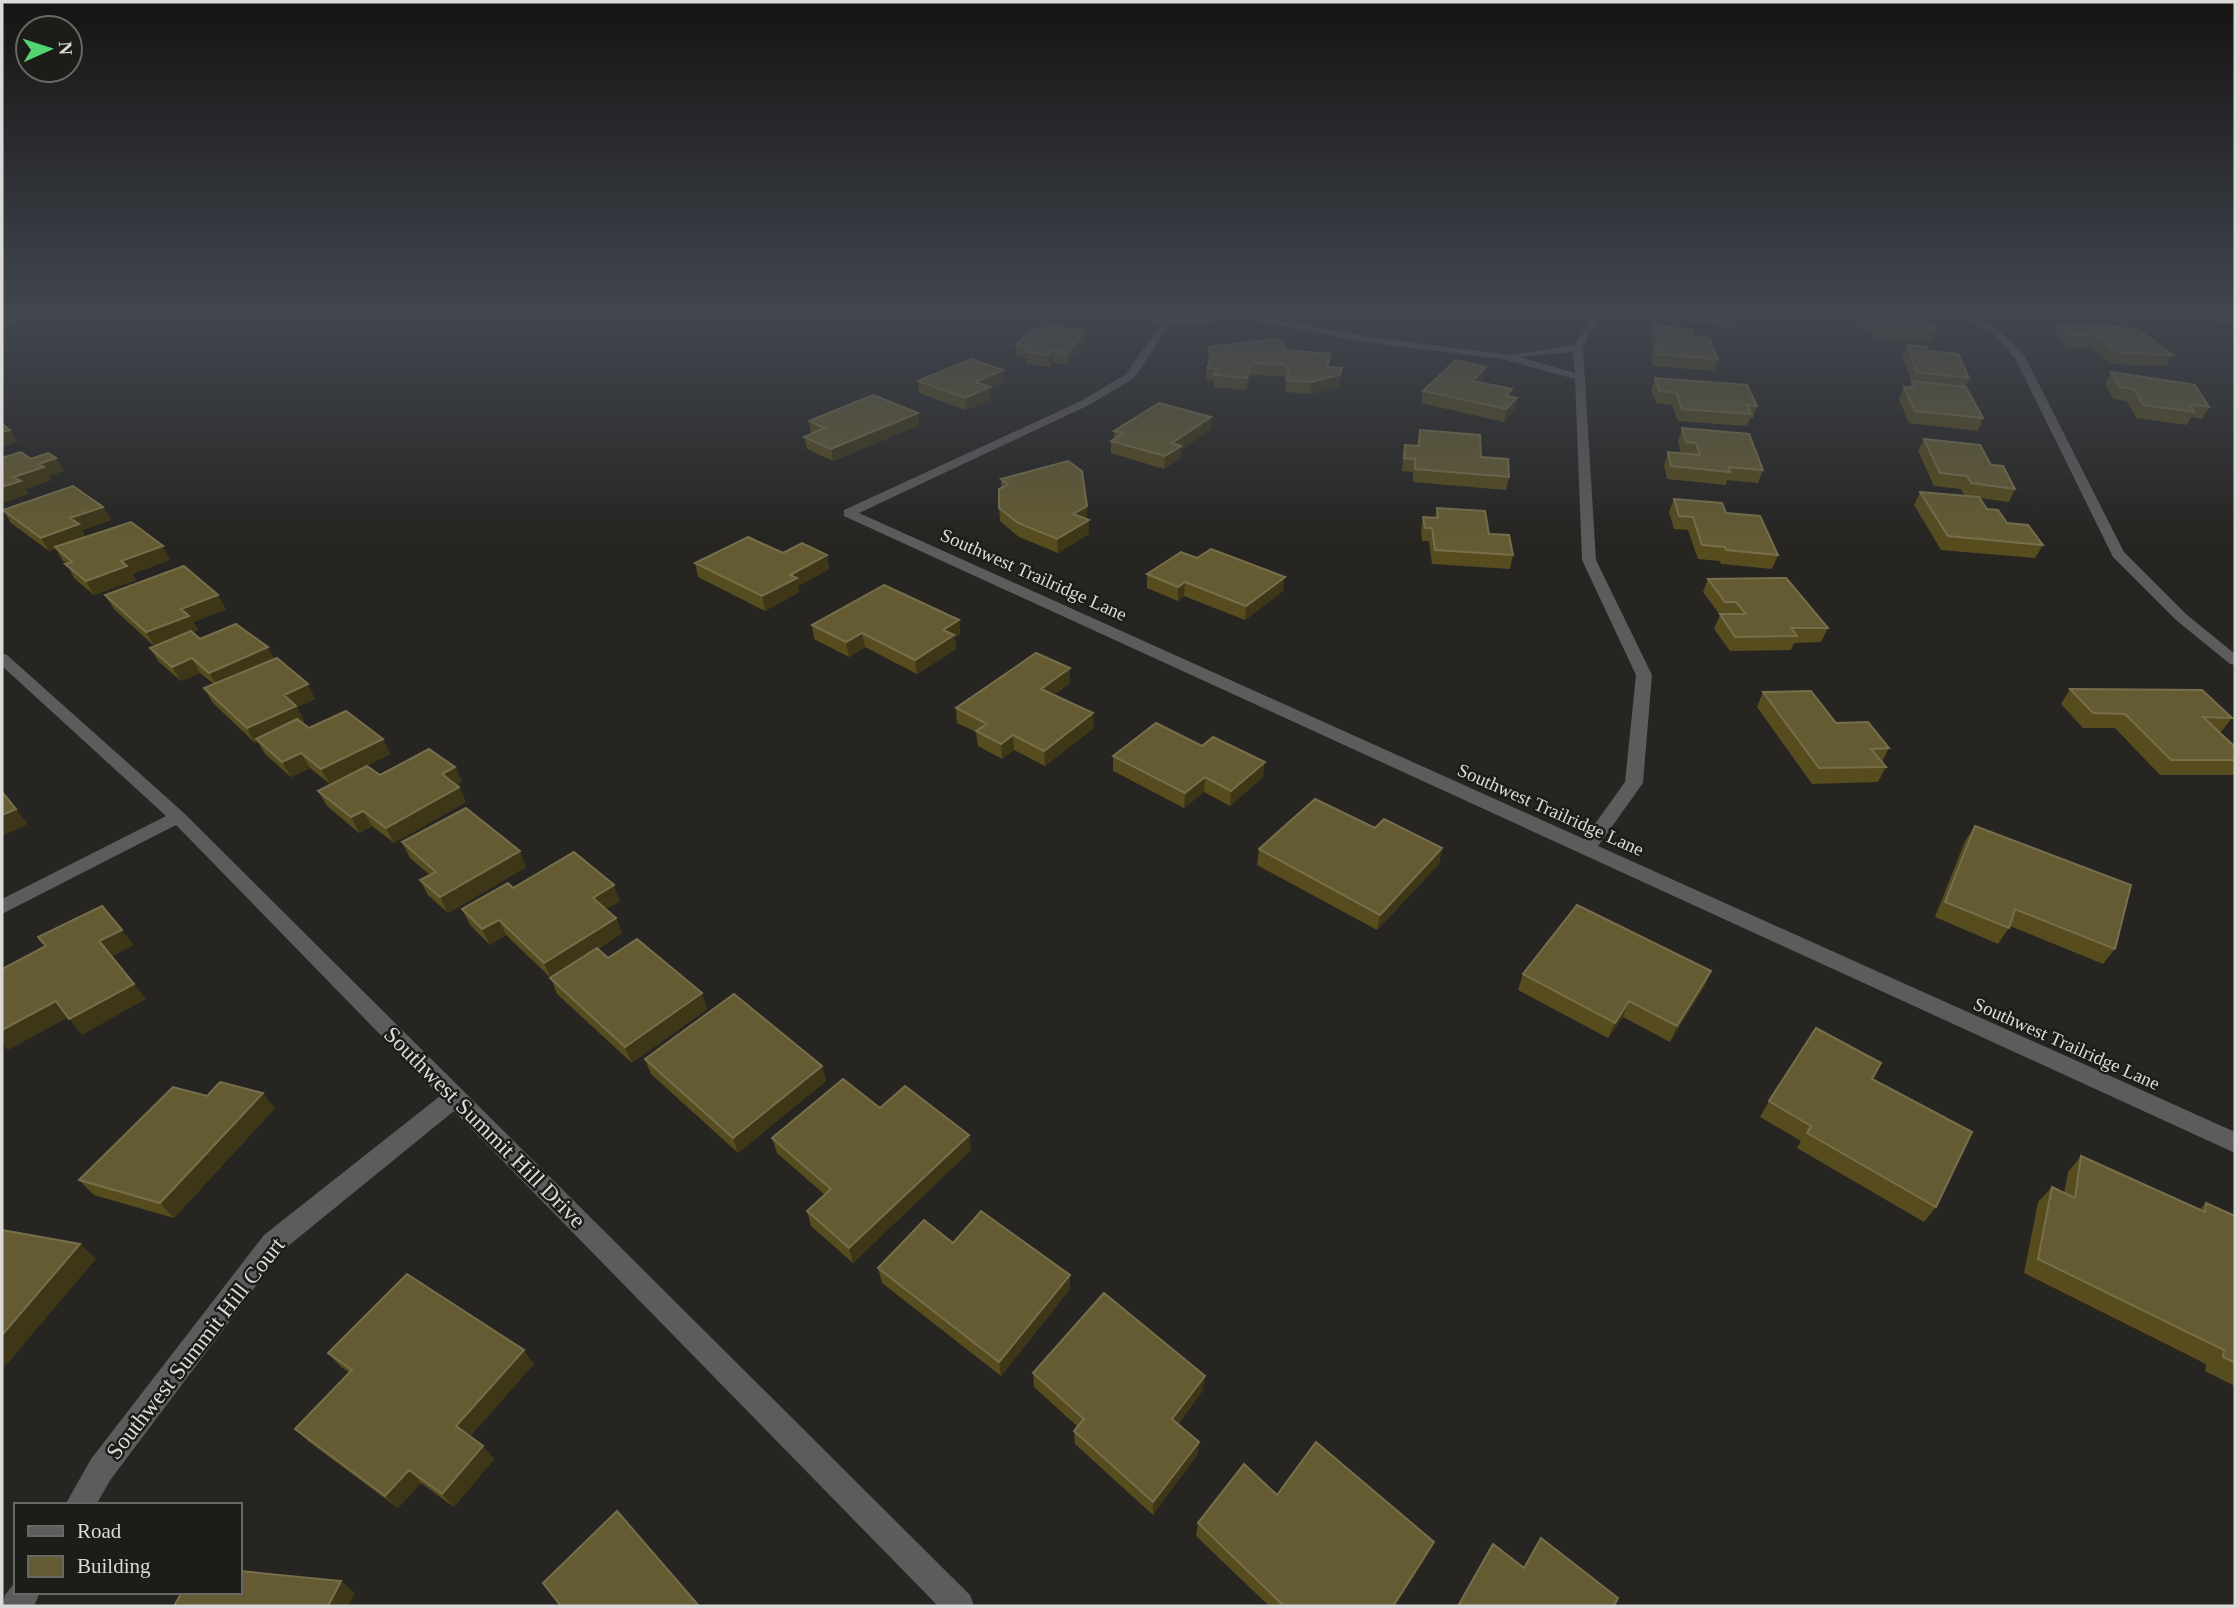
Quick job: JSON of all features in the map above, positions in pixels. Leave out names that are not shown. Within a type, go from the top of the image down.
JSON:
[{"type":"street","name":"Southwest Trailridge Lane","points":[[1108,389],[1085,403],[849,513],[2235,1143]]},
{"type":"street","points":[[1580,389],[1589,561],[1644,675],[1634,783],[1587,848]]},
{"type":"street","points":[[2036,389],[2118,554],[2181,617],[2235,662]]},
{"type":"street","name":"Southwest Summit Hill Drive","points":[[2,657],[178,817],[959,1606]]},
{"type":"street","points":[[2,907],[178,817]]},
{"type":"street","name":"Southwest Summit Hill Court","points":[[80,1503],[101,1469],[272,1242],[455,1097]]},
{"type":"building","points":[[940,389],[985,389],[965,398]]},
{"type":"building","points":[[1512,389],[1506,396],[1517,398],[1506,409],[1423,391]]},
{"type":"building","points":[[1749,389],[1757,406],[1747,405],[1751,414],[1682,409],[1676,393],[1659,391]]},
{"type":"building","points":[[1905,389],[1967,389],[1983,418],[1915,411]]},
{"type":"building","points":[[2134,389],[2198,389],[2209,407],[2189,404],[2195,412],[2143,405]]},
{"type":"building","points":[[873,395],[918,413],[831,449],[804,437],[825,428],[809,421]]},
{"type":"building","points":[[1159,403],[1211,417],[1172,443],[1181,446],[1165,456],[1111,441],[1123,433],[1114,431]]},
{"type":"building","points":[[2,424],[10,430],[2,432]]},
{"type":"building","points":[[1682,428],[1749,434],[1763,470],[1729,467],[1730,472],[1671,466],[1668,452],[1700,455],[1696,443],[1686,442]]},
{"type":"building","points":[[1420,430],[1480,435],[1481,457],[1508,459],[1509,477],[1415,469],[1415,459],[1404,458],[1405,445],[1419,446]]},
{"type":"building","points":[[1924,439],[1980,445],[1991,465],[2003,466],[2015,489],[1971,483],[1967,476],[1940,473]]},
{"type":"building","points":[[21,452],[31,459],[48,453],[56,458],[39,464],[44,467],[14,477],[21,481],[2,487],[2,458]]},
{"type":"building","points":[[1068,461],[1082,471],[1087,506],[1073,514],[1089,520],[1057,539],[1018,523],[999,508],[999,489],[1008,485],[1001,479]]},
{"type":"building","points":[[73,486],[103,507],[70,518],[79,524],[41,538],[3,510]]},
{"type":"building","points":[[1920,492],[1979,497],[1987,509],[1998,510],[2007,523],[2028,525],[2043,545],[1948,536]]},
{"type":"building","points":[[1674,499],[1722,503],[1726,513],[1760,516],[1778,555],[1702,545],[1693,517],[1679,516]]},
{"type":"building","points":[[1437,508],[1485,511],[1489,534],[1509,535],[1513,555],[1435,550],[1432,528],[1425,528],[1423,517],[1438,518]]},
{"type":"building","points":[[131,522],[163,546],[121,561],[127,566],[86,581],[65,564],[72,562],[55,547]]},
{"type":"building","points":[[748,537],[783,553],[802,543],[827,555],[790,575],[797,578],[762,596],[695,563]]},
{"type":"building","points":[[1211,549],[1285,577],[1246,606],[1185,582],[1178,587],[1147,574],[1181,552],[1197,558]]},
{"type":"building","points":[[184,566],[218,595],[181,609],[189,616],[146,632],[105,595]]},
{"type":"building","points":[[1786,578],[1828,628],[1791,628],[1797,636],[1735,637],[1720,614],[1746,614],[1736,602],[1725,602],[1708,579]]},
{"type":"building","points":[[884,585],[959,620],[943,630],[954,635],[915,660],[862,633],[846,642],[812,625]]},
{"type":"building","points":[[236,624],[268,647],[209,673],[192,658],[172,667],[150,648],[191,631],[200,639]]},
{"type":"building","points":[[1036,653],[1070,668],[1041,689],[1093,713],[1044,751],[1013,735],[1001,744],[976,731],[987,724],[956,708]]},
{"type":"building","points":[[277,658],[308,684],[284,695],[296,706],[247,728],[204,688]]},
{"type":"building","points":[[2070,689],[2202,690],[2232,718],[2203,717],[2235,747],[2235,760],[2171,760],[2125,714],[2093,713]]},
{"type":"building","points":[[1811,691],[1836,723],[1868,722],[1889,748],[1871,749],[1886,767],[1819,768],[1763,692]]},
{"type":"building","points":[[346,711],[383,739],[321,769],[301,753],[282,762],[256,739],[297,719],[309,728]]},
{"type":"building","points":[[1156,723],[1202,746],[1213,737],[1265,762],[1231,791],[1205,777],[1185,793],[1113,756]]},
{"type":"building","points":[[429,749],[455,767],[442,774],[459,787],[386,828],[363,811],[351,817],[318,791],[367,766],[380,775]]},
{"type":"building","points":[[2,792],[16,809],[2,815]]},
{"type":"building","points":[[1315,799],[1375,828],[1384,819],[1442,848],[1380,915],[1259,849]]},
{"type":"building","points":[[466,808],[520,851],[440,897],[420,880],[436,872],[402,842]]},
{"type":"building","points":[[1975,826],[2131,885],[2115,949],[2015,909],[2009,928],[1945,902]]},
{"type":"building","points":[[574,852],[614,885],[593,898],[616,918],[544,963],[499,920],[482,929],[462,909],[508,883],[513,888]]},
{"type":"building","points":[[1577,905],[1711,971],[1677,1026],[1629,1001],[1615,1023],[1523,974]]},
{"type":"building","points":[[102,906],[122,930],[99,941],[134,984],[69,1019],[56,1001],[2,1030],[2,969],[46,946],[38,937]]},
{"type":"building","points":[[637,939],[702,993],[625,1047],[550,978],[597,948],[608,958]]},
{"type":"building","points":[[734,994],[822,1066],[733,1138],[645,1059]]},
{"type":"building","points":[[1816,1028],[1881,1063],[1872,1079],[1972,1132],[1936,1207],[1807,1133],[1811,1126],[1769,1101]]},
{"type":"building","points":[[843,1079],[880,1108],[905,1086],[969,1135],[849,1248],[807,1211],[831,1189],[772,1138]]},
{"type":"building","points":[[220,1082],[263,1093],[160,1203],[79,1180],[173,1087],[207,1096]]},
{"type":"building","points":[[2081,1156],[2205,1212],[2206,1203],[2235,1216],[2235,1363],[2223,1357],[2224,1350],[2038,1259],[2052,1187],[2075,1198]]},
{"type":"building","points":[[981,1211],[1070,1275],[999,1362],[878,1268],[924,1220],[953,1243]]},
{"type":"building","points":[[2,1230],[80,1244],[2,1335]]},
{"type":"building","points":[[407,1274],[524,1350],[456,1426],[483,1446],[442,1494],[409,1470],[385,1496],[295,1429],[352,1370],[328,1353]]},
{"type":"building","points":[[1104,1293],[1205,1376],[1172,1419],[1199,1442],[1153,1502],[1074,1431],[1084,1419],[1033,1373]]},
{"type":"building","points":[[1316,1442],[1434,1542],[1393,1606],[1284,1606],[1198,1523],[1244,1464],[1277,1495]]},
{"type":"building","points":[[617,1511],[699,1606],[561,1606],[543,1583]]},
{"type":"building","points":[[1541,1538],[1618,1598],[1614,1606],[1458,1606],[1493,1544],[1524,1568]]},
{"type":"building","points":[[242,1571],[341,1581],[328,1606],[174,1606],[181,1594],[242,1594]]}]
